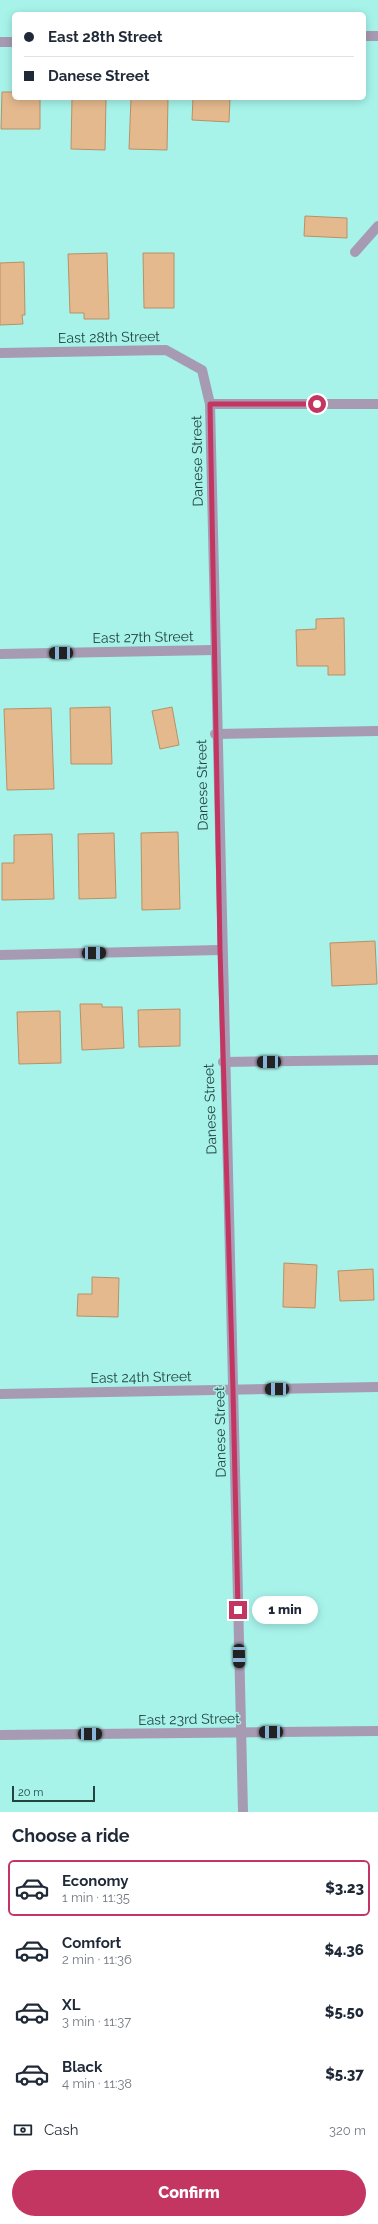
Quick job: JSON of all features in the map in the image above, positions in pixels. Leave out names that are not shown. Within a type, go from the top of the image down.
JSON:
[{"type":"street","points":[[366,36],[378,36]]},
{"type":"street","points":[[0,42],[12,42]]},
{"type":"street","points":[[355,252],[378,226]]},
{"type":"street","name":"East 28th Street","points":[[0,353],[166,350],[202,370],[210,404]]},
{"type":"street","points":[[210,404],[378,404]]},
{"type":"street","name":"Danese Street","points":[[210,404],[222,1062],[233,1390],[243,1812]]},
{"type":"street","name":"East 27th Street","points":[[0,654],[214,650]]},
{"type":"street","points":[[215,734],[378,731]]},
{"type":"street","points":[[0,955],[220,950]]},
{"type":"street","points":[[222,1062],[378,1060]]},
{"type":"street","name":"East 24th Street","points":[[0,1394],[378,1387]]},
{"type":"street","name":"East 23rd Street","points":[[0,1735],[378,1730]]},
{"type":"building","points":[[2,92],[12,92],[12,100],[40,100],[40,129],[1,129]]},
{"type":"building","points":[[72,100],[106,100],[105,150],[71,149]]},
{"type":"building","points":[[131,100],[168,100],[167,150],[129,149]]},
{"type":"building","points":[[193,100],[230,100],[229,122],[192,120]]},
{"type":"building","points":[[305,216],[347,218],[347,238],[304,236]]},
{"type":"building","points":[[107,253],[109,319],[84,319],[84,313],[70,313],[68,254]]},
{"type":"building","points":[[143,253],[174,253],[174,308],[144,308]]},
{"type":"building","points":[[24,262],[25,315],[22,315],[23,324],[0,325],[0,263]]},
{"type":"building","points":[[344,618],[345,675],[328,675],[328,666],[297,666],[296,630],[316,629],[316,619]]},
{"type":"building","points":[[110,707],[112,764],[71,764],[70,708]]},
{"type":"building","points":[[172,707],[179,745],[160,749],[152,711]]},
{"type":"building","points":[[51,708],[54,789],[7,790],[4,709]]},
{"type":"building","points":[[178,832],[180,909],[142,910],[141,833]]},
{"type":"building","points":[[114,833],[116,898],[79,899],[78,834]]},
{"type":"building","points":[[52,834],[54,899],[2,900],[2,863],[14,863],[14,835]]},
{"type":"building","points":[[375,941],[377,984],[332,986],[330,943]]},
{"type":"building","points":[[80,1004],[102,1004],[102,1007],[122,1007],[124,1048],[82,1050]]},
{"type":"building","points":[[180,1009],[180,1046],[139,1047],[138,1010]]},
{"type":"building","points":[[60,1011],[61,1063],[19,1064],[17,1012]]},
{"type":"building","points":[[284,1263],[317,1265],[315,1308],[283,1307]]},
{"type":"building","points":[[373,1269],[374,1300],[340,1301],[338,1271]]},
{"type":"building","points":[[92,1277],[119,1278],[118,1317],[77,1316],[78,1294],[92,1294]]},
{"type":"route","points":[[238,1610],[233,1390],[222,1062],[210,404],[317,404]]}]
